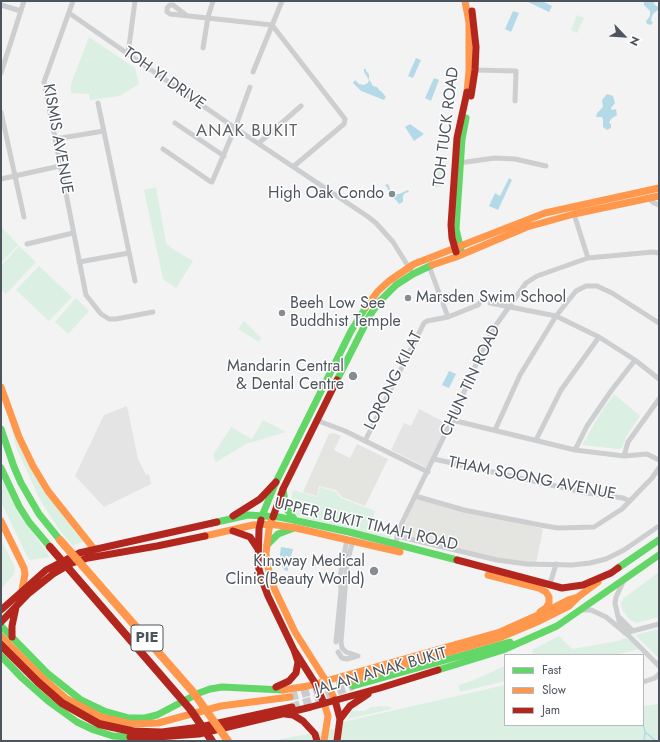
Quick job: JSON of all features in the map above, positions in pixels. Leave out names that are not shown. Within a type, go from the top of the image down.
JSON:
[{"type":"main road","name":"TOH TUCK ROAD","points":[[458,252],[456,229],[458,163],[457,138],[466,99],[469,71],[469,22],[465,1]]},
{"type":"main road","name":"TOH TUCK ROAD","points":[[458,163],[470,100],[476,46],[470,1]]},
{"type":"main road","points":[[285,714],[293,715],[306,723],[321,739],[328,716],[327,711],[316,684],[294,650],[262,580],[258,565],[260,524],[276,482],[351,331],[378,291],[389,281],[458,252],[527,227],[646,195],[659,188]]},
{"type":"main road","points":[[338,739],[340,720],[335,700],[326,681],[296,632],[274,588],[267,564],[267,545],[272,520],[283,489],[316,420],[370,315],[387,293],[411,271],[429,266],[545,213],[646,195],[659,196]]},
{"type":"main road","points":[[1,387],[19,437],[48,491],[94,549]]},
{"type":"main road","name":"PIE","points":[[1,429],[21,483],[39,514],[193,692],[228,741]]},
{"type":"main road","name":"PIE","points":[[1,468],[19,506],[29,522],[190,709],[212,741]]},
{"type":"main road","points":[[226,519],[260,499],[276,482]]},
{"type":"main road","points":[[267,545],[278,534],[295,524],[286,508],[283,489]]},
{"type":"main road","name":"UPPER BUKIT TIMAH ROAD","points":[[1,622],[22,590],[46,570],[79,553],[248,515],[262,516],[272,520],[395,545],[562,588],[583,585],[611,573],[659,540]]},
{"type":"main road","name":"UPPER BUKIT TIMAH ROAD","points":[[1,610],[13,604],[50,576],[72,563],[88,558],[158,546],[233,530],[272,520]]},
{"type":"main road","points":[[1,521],[24,568],[25,574],[22,590]]},
{"type":"main road","points":[[233,530],[250,537],[258,549]]},
{"type":"main road","name":"UPPER BUKIT TIMAH ROAD","points":[[351,536],[539,588],[546,592],[549,597],[549,603],[546,608],[535,617]]},
{"type":"main road","points":[[566,619],[659,555]]},
{"type":"main road","name":"JALAN ANAK BUKIT","points":[[566,619],[546,626],[502,646],[352,683],[499,638],[568,606],[611,573]]},
{"type":"main road","name":"JALAN ANAK BUKIT","points":[[1,626],[47,673],[81,700],[104,712],[129,718],[145,718],[157,715],[190,697],[210,689],[222,687],[267,690],[294,689],[316,684],[500,632],[535,617],[568,600],[578,597]]},
{"type":"main road","points":[[1,603],[13,604],[12,637]]},
{"type":"main road","name":"JALAN ANAK BUKIT","points":[[1,656],[22,678],[48,701],[77,722],[94,730],[113,736],[144,738],[199,734],[285,714],[380,688],[503,650],[557,626],[566,619]]},
{"type":"main road","points":[[1,637],[42,678],[66,699],[83,710],[131,728],[171,720],[221,706],[290,697]]},
{"type":"main road","points":[[1,645],[62,704],[99,724],[162,732],[200,727],[292,707]]},
{"type":"main road","points":[[267,690],[286,684],[293,678],[298,665],[294,650]]},
{"type":"main road","points":[[12,668],[15,658],[25,651]]},
{"type":"main road","points":[[1,666],[22,678]]},
{"type":"main road","points":[[340,720],[350,706],[362,697],[380,688]]},
{"type":"street","points":[[1,73],[3,56],[24,1]]},
{"type":"street","name":"KISMIS AVENUE","points":[[74,1],[44,82],[86,295],[105,317],[116,319],[153,312]]},
{"type":"street","points":[[128,54],[135,1]]},
{"type":"street","points":[[203,48],[208,17],[213,1]]},
{"type":"street","points":[[253,72],[282,1]]},
{"type":"street","points":[[1,5],[21,11]]},
{"type":"street","name":"TOH YI DRIVE","points":[[70,13],[235,128],[294,166],[376,223],[393,242],[411,271]]},
{"type":"street","points":[[186,14],[272,25],[345,119],[344,124],[294,166]]},
{"type":"street","name":"TOH TUCK ROAD","points":[[474,70],[516,71],[515,101]]},
{"type":"street","points":[[163,149],[211,182],[224,156],[250,86]]},
{"type":"street","points":[[98,103],[135,281]]},
{"type":"street","points":[[259,143],[301,106]]},
{"type":"street","points":[[1,112],[4,137],[15,176],[24,217]]},
{"type":"street","points":[[175,123],[224,156]]},
{"type":"street","points":[[55,139],[104,131]]},
{"type":"street","points":[[458,163],[475,159],[495,158],[546,166]]},
{"type":"street","points":[[1,179],[60,166]]},
{"type":"street","points":[[646,195],[659,205]]},
{"type":"street","points":[[574,214],[588,258]]},
{"type":"street","points":[[27,244],[73,233]]},
{"type":"street","name":"CHUN TIN ROAD","points":[[395,545],[396,536],[428,472],[480,355],[496,325],[520,290],[531,279],[588,258],[653,252],[659,253]]},
{"type":"street","points":[[79,262],[129,253]]},
{"type":"street","points":[[429,266],[448,317]]},
{"type":"street","points":[[495,430],[520,375],[556,316],[576,291],[586,286],[597,286],[612,293],[659,323]]},
{"type":"street","name":"LORONG KILAT","points":[[365,441],[424,323],[427,321],[448,317],[478,305],[481,298]]},
{"type":"street","points":[[490,303],[556,316],[599,337],[635,360],[659,379]]},
{"type":"street","points":[[536,440],[561,390],[599,337]]},
{"type":"street","points":[[575,450],[587,426],[635,360]]},
{"type":"street","points":[[624,456],[628,442],[659,399]]},
{"type":"street","points":[[316,420],[345,431],[428,472]]},
{"type":"street","points":[[452,420],[575,450],[624,456],[647,454],[659,460]]},
{"type":"street","name":"THAM SOONG AVENUE","points":[[434,459],[587,493],[623,498],[630,501]]},
{"type":"street","points":[[415,496],[471,512],[552,527],[572,529],[594,527],[622,509],[652,478],[659,468]]},
{"type":"street","points":[[396,536],[497,560],[527,564],[572,565],[590,563],[624,550],[659,526]]},
{"type":"street","points":[[336,642],[341,590],[340,576],[351,536]]},
{"type":"street","points":[[338,652],[342,658],[348,659],[358,656],[344,650],[341,642],[347,563],[351,536]]},
{"type":"street","points":[[550,564],[553,572]]},
{"type":"street","points":[[550,584],[556,564]]},
{"type":"street","points":[[625,578],[616,596],[615,603],[619,621],[628,633],[659,666]]},
{"type":"street","points":[[581,610],[591,610],[602,614],[628,633]]},
{"type":"street","points":[[628,633],[659,624]]},
{"type":"street","points":[[644,682],[655,678],[659,674]]},
{"type":"shaded area","points":[[127,406],[138,459],[146,475],[149,474],[151,484],[104,507],[75,476],[104,415]]},
{"type":"shaded area","points":[[419,409],[448,424],[427,468],[391,450],[404,423],[411,426]]},
{"type":"shaded area","points":[[334,433],[341,436],[334,450],[350,458],[357,444],[388,459],[365,506],[342,497],[336,490],[319,486],[317,496],[303,492],[329,434]]},
{"type":"shaded area","points":[[417,496],[543,529],[536,564],[498,559],[400,535]]},
{"type":"green space","points":[[577,15],[584,18],[577,33],[571,30]]},
{"type":"green space","points":[[89,37],[135,68],[139,84],[120,96],[90,100],[89,94],[71,93],[71,84]]},
{"type":"green space","points":[[435,170],[443,171],[441,187],[434,187]]},
{"type":"green space","points":[[156,187],[166,243],[171,248],[193,261],[176,288],[163,279],[144,190]]},
{"type":"green space","points":[[1,226],[18,245],[1,263]]},
{"type":"green space","points":[[19,246],[36,262],[6,294],[1,289],[1,266]]},
{"type":"green space","points":[[39,266],[72,297],[49,321],[16,290]]},
{"type":"green space","points":[[76,298],[89,311],[68,334],[55,322]]},
{"type":"green space","points":[[244,321],[261,338],[259,342],[238,329]]},
{"type":"green space","points":[[614,394],[640,416],[626,437],[622,448],[618,449],[582,445],[600,414]]},
{"type":"green space","points":[[6,409],[20,446],[84,541],[73,546],[58,528],[39,498],[17,449]]},
{"type":"green space","points":[[263,420],[286,432],[246,444],[216,462],[213,455],[231,427],[252,439]]},
{"type":"green space","points":[[1,464],[24,521],[50,557],[29,560],[1,502]]},
{"type":"green space","points":[[320,487],[336,492],[341,498],[375,511],[370,531],[391,536],[389,540],[383,541],[295,515],[291,500],[293,490],[317,497]]},
{"type":"green space","points":[[1,540],[15,567],[14,574],[1,589]]},
{"type":"green space","points":[[659,572],[659,617],[636,623],[629,619],[622,610],[621,603],[624,598]]},
{"type":"green space","points":[[659,629],[659,658],[635,635]]},
{"type":"green space","points":[[559,636],[572,649],[618,641],[625,638],[630,640],[639,649],[619,654],[532,654],[532,650]]},
{"type":"green space","points":[[504,666],[504,681],[460,692],[458,685],[469,682]]},
{"type":"green space","points":[[504,685],[504,726],[644,726],[644,706],[659,704],[659,741],[272,741],[343,727],[343,722]]},
{"type":"green space","points":[[372,707],[390,707],[391,709],[348,719],[351,711],[364,711]]},
{"type":"water","points":[[526,1],[542,1],[552,6],[549,12]]},
{"type":"water","points":[[644,1],[654,1],[654,4],[658,7],[658,10],[652,16],[651,21],[653,22],[651,25],[647,24],[646,21],[650,16],[650,11],[644,5]]},
{"type":"water","points":[[513,11],[519,13],[511,32],[505,29]]},
{"type":"water","points":[[416,58],[421,60],[413,78],[408,76]]},
{"type":"water","points":[[364,69],[366,69],[369,74],[369,79],[373,86],[377,87],[386,97],[384,100],[361,91],[353,83],[355,80],[359,84],[364,85],[368,83],[369,80],[364,72]]},
{"type":"water","points":[[434,78],[439,80],[431,101],[425,98]]},
{"type":"water","points":[[607,94],[613,96],[615,103],[611,108],[612,110],[616,109],[617,115],[611,119],[609,123],[611,124],[611,128],[607,130],[603,127],[602,117],[596,117],[597,113],[603,107],[602,100]]},
{"type":"water","points":[[410,124],[424,134],[414,141],[405,127]]},
{"type":"water","points":[[509,178],[512,180],[498,210],[489,206],[495,193],[500,196]]},
{"type":"water","name":"High Oak Condo","points":[[388,184],[391,191],[395,194],[408,190],[409,192],[405,193],[403,196],[403,202],[399,204],[390,196],[385,185]]},
{"type":"water","points":[[449,371],[456,374],[449,388],[442,385]]},
{"type":"water","points":[[281,547],[293,549],[291,557],[287,557],[285,566],[288,567],[288,571],[284,570],[282,567],[280,554]]},
{"type":"waterway","points":[[644,726],[645,732],[644,741]]},
{"type":"waterway","points":[[645,732],[656,741]]},
{"type":"tunnel","points":[[290,697],[351,680]]},
{"type":"tunnel","points":[[292,707],[353,686]]},
{"type":"traffic: fast","points":[[461,250],[456,229],[462,139],[466,118]]},
{"type":"traffic: fast","points":[[337,380],[370,315],[380,301],[396,285],[413,274],[432,265]]},
{"type":"traffic: fast","points":[[262,516],[276,482],[351,331],[366,307]]},
{"type":"traffic: fast","points":[[1,429],[21,483],[39,514],[60,540]]},
{"type":"traffic: fast","points":[[1,468],[19,506],[29,522],[50,547]]},
{"type":"traffic: fast","points":[[283,489],[286,508],[295,520]]},
{"type":"traffic: fast","points":[[217,522],[248,515],[279,517],[349,532],[457,560]]},
{"type":"traffic: fast","points":[[267,545],[278,534],[294,528]]},
{"type":"traffic: fast","points":[[618,568],[659,540]]},
{"type":"traffic: fast","points":[[438,670],[503,650],[557,626],[659,555]]},
{"type":"traffic: fast","points":[[1,626],[47,673],[81,700],[104,711],[129,718],[145,718],[157,715],[199,693],[210,689],[222,687],[283,690]]},
{"type":"traffic: fast","points":[[353,686],[510,642]]},
{"type":"traffic: fast","points":[[1,656],[22,678],[48,701],[77,722],[94,730],[113,736],[130,737]]},
{"type":"traffic: slow","points":[[465,1],[469,22],[469,71],[467,92]]},
{"type":"traffic: slow","points":[[366,307],[378,291],[389,281],[414,264],[545,213],[659,188]]},
{"type":"traffic: slow","points":[[432,265],[456,257],[527,227],[574,214],[659,196]]},
{"type":"traffic: slow","points":[[1,387],[19,437],[33,466],[48,491],[94,549]]},
{"type":"traffic: slow","points":[[272,519],[269,529],[266,553],[267,564],[274,588],[295,632],[326,681],[335,700]]},
{"type":"traffic: slow","points":[[1,521],[24,568],[25,574],[22,590]]},
{"type":"traffic: slow","points":[[205,536],[253,525],[270,524],[296,528],[400,552]]},
{"type":"traffic: slow","points":[[60,540],[193,692],[228,741]]},
{"type":"traffic: slow","points":[[488,575],[539,588],[546,592],[549,597],[549,603],[546,608],[540,612]]},
{"type":"traffic: slow","points":[[283,690],[308,686],[500,632],[568,600],[578,597],[598,582]]},
{"type":"traffic: slow","points":[[351,680],[499,638],[537,622],[569,606],[578,597]]},
{"type":"traffic: slow","points":[[1,637],[42,678],[66,699],[102,718],[130,724]]},
{"type":"traffic: slow","points":[[130,724],[158,723],[221,706],[290,697]]},
{"type":"traffic: slow","points":[[324,703],[328,716],[324,741]]},
{"type":"traffic: jam","points":[[471,96],[475,70],[476,47],[472,11]]},
{"type":"traffic: jam","points":[[456,252],[452,238],[451,225],[457,138],[467,92]]},
{"type":"traffic: jam","points":[[273,517],[283,489],[337,380]]},
{"type":"traffic: jam","points":[[233,516],[260,499],[276,482]]},
{"type":"traffic: jam","points":[[261,520],[259,529],[258,565],[262,580],[294,650],[315,683],[324,703]]},
{"type":"traffic: jam","points":[[1,610],[46,570],[79,553],[217,522]]},
{"type":"traffic: jam","points":[[233,531],[250,537],[258,549]]},
{"type":"traffic: jam","points":[[1,622],[28,594],[53,574],[72,563],[88,558],[205,536]]},
{"type":"traffic: jam","points":[[50,547],[190,709],[212,741]]},
{"type":"traffic: jam","points":[[457,560],[562,588],[583,585],[611,573],[618,568]]},
{"type":"traffic: jam","points":[[12,637],[12,626],[16,607]]},
{"type":"traffic: jam","points":[[1,645],[38,682],[62,703],[99,724],[131,731]]},
{"type":"traffic: jam","points":[[276,687],[289,681],[296,673],[298,662],[294,650]]},
{"type":"traffic: jam","points":[[130,737],[144,738],[199,734],[311,707],[438,670]]},
{"type":"traffic: jam","points":[[340,719],[350,706],[368,694]]},
{"type":"traffic: jam","points":[[335,700],[340,719],[337,741]]},
{"type":"traffic: jam","points":[[131,731],[162,732],[200,727],[292,707]]},
{"type":"traffic: jam","points":[[285,714],[293,715],[303,721],[315,734],[317,741]]},
{"type":"place","name":"High Oak Condo","points":[[392,194]]},
{"type":"place","name":"Marsden Swim School","points":[[408,298]]},
{"type":"place","name":"Beeh Low See Buddhist Temple","points":[[282,313]]},
{"type":"place","name":"Mandarin Central & Dental Centre","points":[[353,376]]},
{"type":"place","name":"Kinsway Medical Clinic(Beauty World)","points":[[374,571]]},
{"type":"district","name":"ANAK BUKIT","points":[[247,132]]}]
